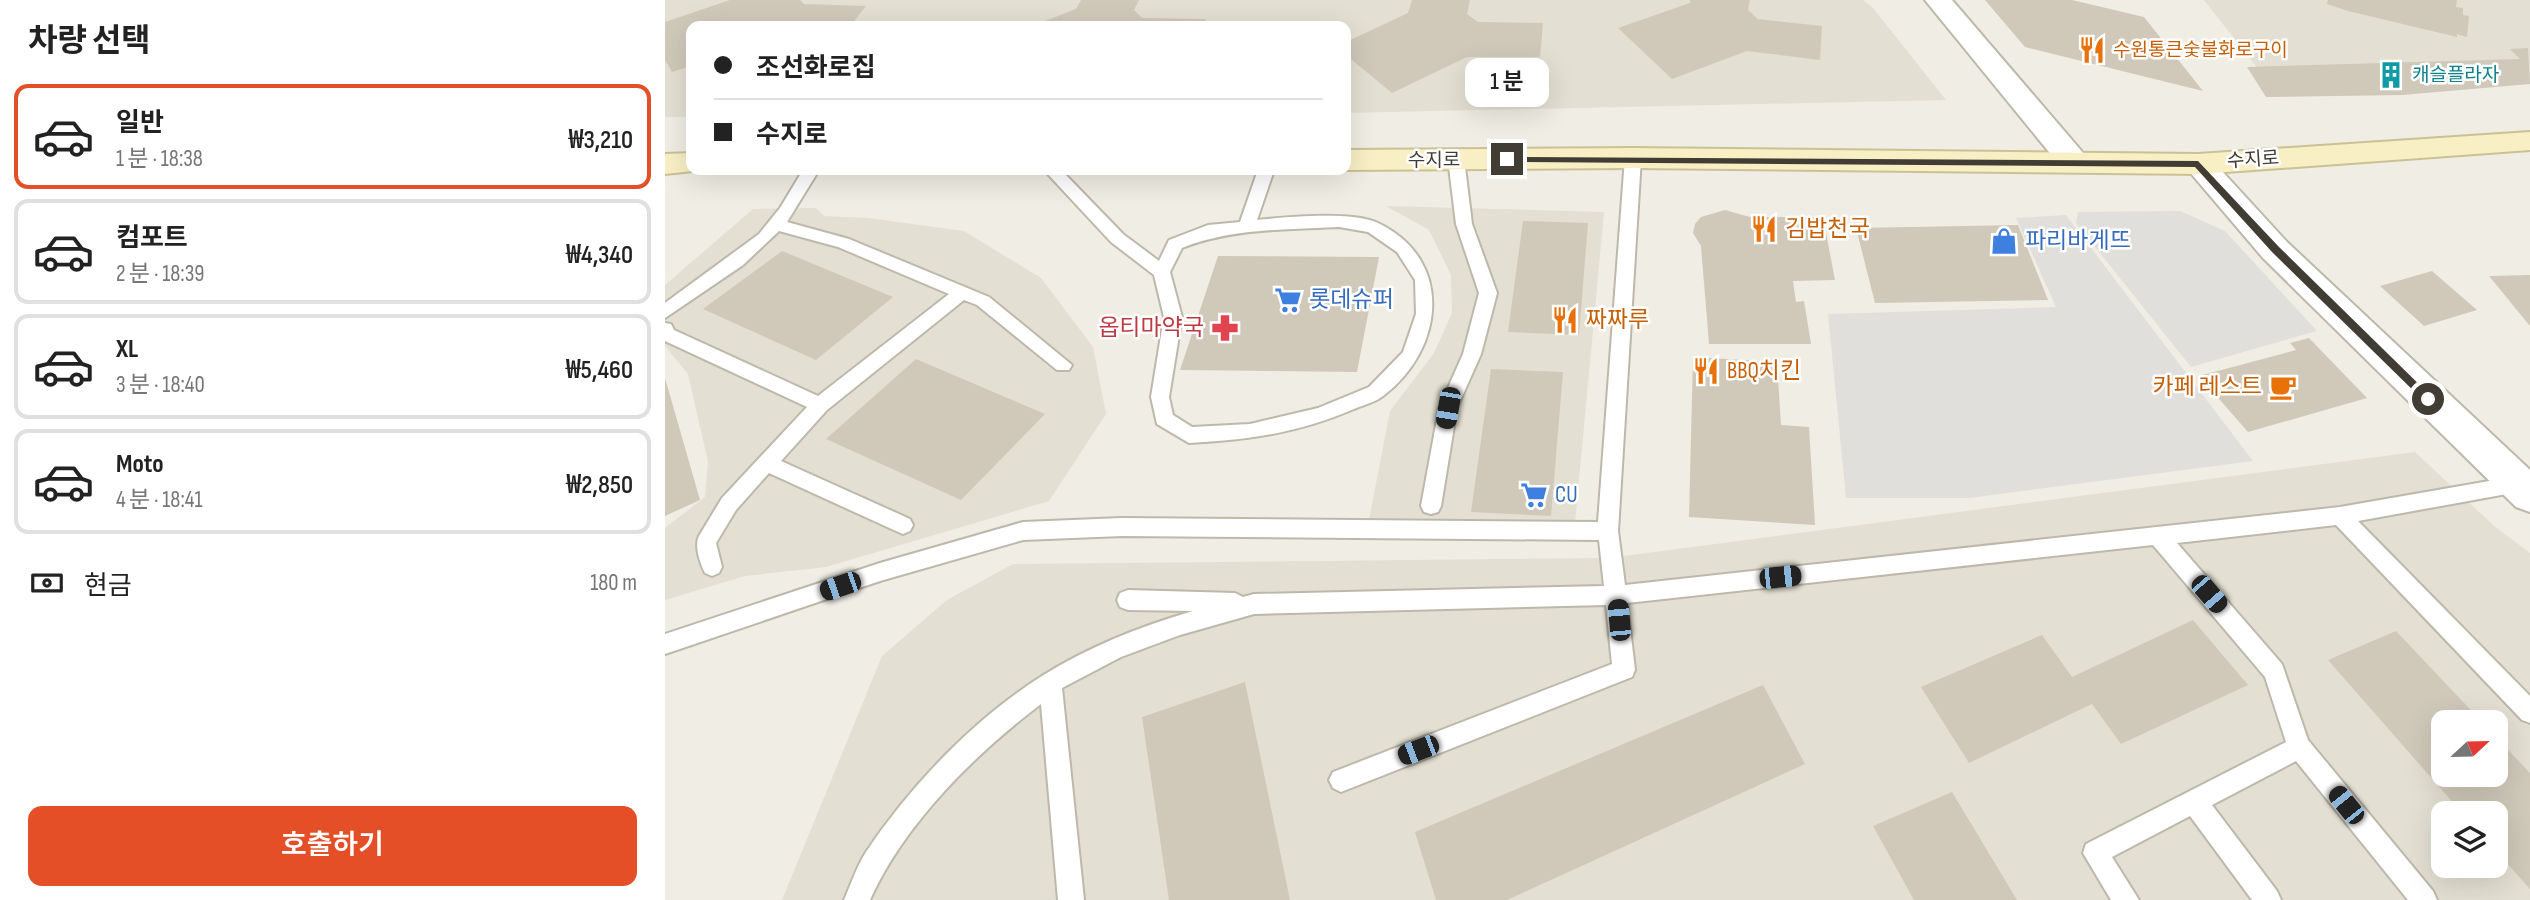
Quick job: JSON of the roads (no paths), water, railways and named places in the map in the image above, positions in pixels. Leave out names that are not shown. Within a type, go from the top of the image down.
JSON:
[{"type":"main road","name":"수지로","points":[[1351,160],[1633,158],[2198,164],[2530,141]]},
{"type":"main road","points":[[665,163],[686,163]]},
{"type":"street","points":[[1938,0],[2073,161]]},
{"type":"street","points":[[2198,164],[2275,250],[2524,490]]},
{"type":"lane","points":[[1341,780],[1624,670],[1608,531],[1633,158]]},
{"type":"lane","points":[[1431,506],[1448,408],[1472,354],[1488,293],[1464,224],[1456,159]]},
{"type":"lane","points":[[665,312],[684,295],[751,250],[776,225],[808,175]]},
{"type":"lane","points":[[1057,175],[1117,238],[1162,272]]},
{"type":"lane","points":[[1247,227],[1264,175]]},
{"type":"lane","points":[[1339,222],[1372,227],[1403,248],[1423,280],[1425,314],[1411,355],[1376,392],[1321,415],[1250,432],[1189,435],[1164,419],[1160,397],[1173,317],[1162,272],[1175,244],[1208,231],[1339,222]]},
{"type":"lane","points":[[776,225],[843,243],[983,301],[1063,365]]},
{"type":"lane","points":[[712,566],[706,542],[729,504],[820,405],[962,293]]},
{"type":"lane","points":[[665,329],[667,334],[679,340],[820,405]]},
{"type":"lane","points":[[767,463],[904,525]]},
{"type":"lane","points":[[1128,600],[1254,604],[1617,595],[2159,537],[2340,516],[2524,490]]},
{"type":"lane","points":[[2340,516],[2530,712]]},
{"type":"lane","points":[[665,644],[880,572],[1023,531],[1122,527],[1608,531]]},
{"type":"lane","points":[[2159,537],[2274,671],[2299,747],[2424,900]]},
{"type":"lane","points":[[857,900],[874,862],[930,789],[991,728],[1050,683],[1114,649],[1179,625],[1254,604]]},
{"type":"lane","points":[[1050,683],[1071,900]]},
{"type":"lane","points":[[2126,900],[2095,853],[2299,747]]},
{"type":"lane","points":[[2194,801],[2269,900]]},
{"type":"place","name":"수원통큰숯불화로구이","points":[[2092,50]]},
{"type":"place","name":"캐슬플라자","points":[[2391,75]]},
{"type":"place","name":"김밥천국","points":[[1764,229]]},
{"type":"place","name":"파리바게뜨","points":[[2004,241]]},
{"type":"place","name":"롯데슈퍼","points":[[1288,300]]},
{"type":"place","name":"짜짜루","points":[[1565,320]]},
{"type":"place","name":"옵티마약국","points":[[1225,328]]},
{"type":"place","name":"BBQ치킨","points":[[1706,371]]},
{"type":"place","name":"카페 레스트","points":[[2283,387]]},
{"type":"place","name":"CU","points":[[1534,495]]}]
